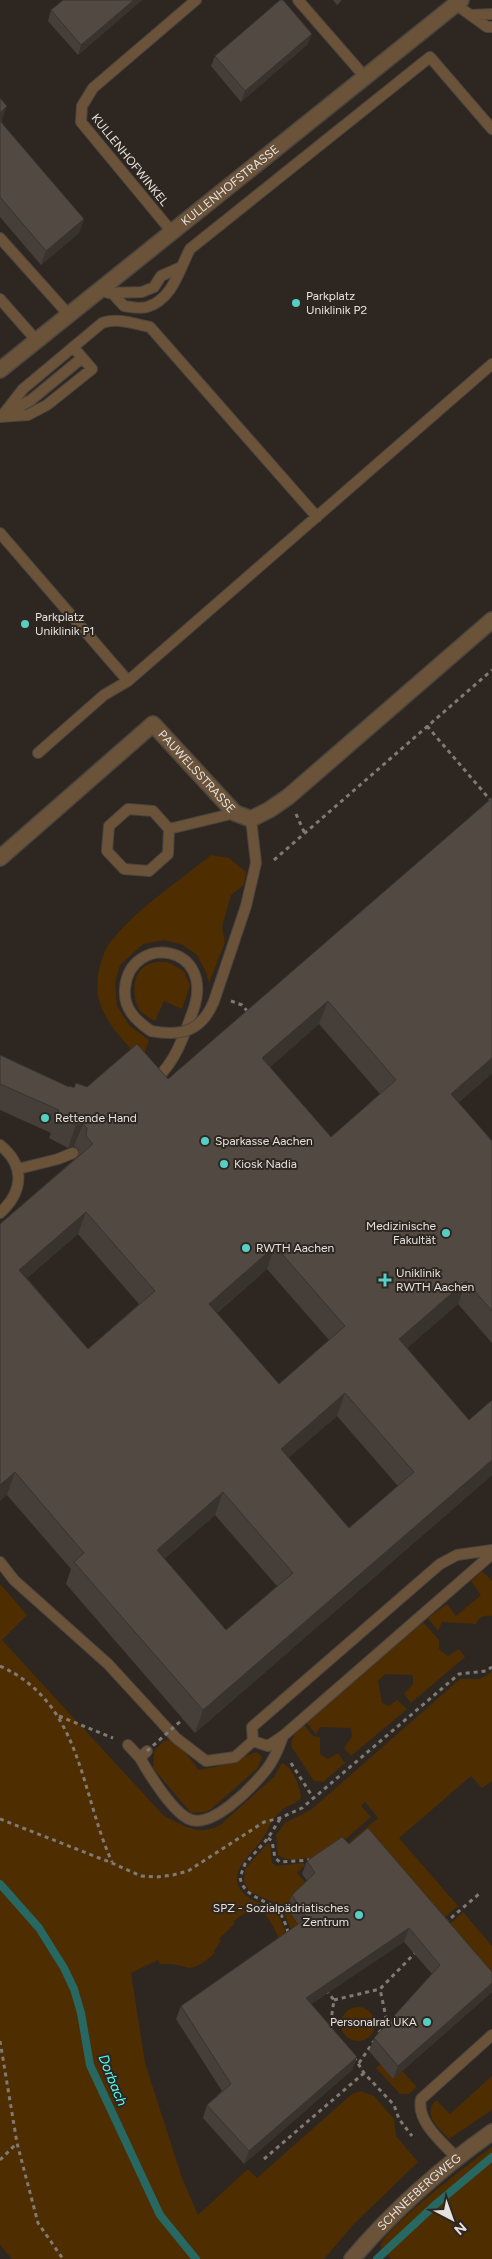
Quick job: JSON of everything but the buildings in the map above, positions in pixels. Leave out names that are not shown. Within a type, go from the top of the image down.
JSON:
[{"type":"street","name":"KULLENHOFSTRASSE","points":[[0,370],[458,2]]},
{"type":"street","name":"PAUWELSSTRASSE","points":[[0,858],[154,724],[235,814],[251,818],[268,810],[288,797],[492,620]]},
{"type":"street","name":"SCHNEEBERGWEG","points":[[352,2259],[440,2171],[492,2132]]},
{"type":"lane","name":"KULLENHOFWINKEL","points":[[172,232],[81,122],[82,106],[93,88],[196,0]]},
{"type":"lane","points":[[298,0],[365,77]]},
{"type":"lane","points":[[458,2],[471,16],[487,27],[492,27]]},
{"type":"lane","points":[[471,16],[492,14]]},
{"type":"lane","points":[[112,293],[124,306],[146,308],[164,298],[174,284],[190,249],[430,57],[492,129]]},
{"type":"lane","points":[[0,238],[69,315]]},
{"type":"lane","points":[[92,296],[98,294],[142,292],[154,287],[161,276],[181,267]]},
{"type":"lane","points":[[0,299],[37,341]]},
{"type":"lane","points":[[1,416],[23,389],[102,323],[109,320],[150,327],[317,517]]},
{"type":"lane","points":[[1,416],[28,416],[47,405],[92,368],[73,347]]},
{"type":"lane","points":[[1,416],[31,400],[82,358]]},
{"type":"lane","points":[[38,752],[104,695],[128,681],[492,364]]},
{"type":"lane","points":[[0,533],[128,681]]},
{"type":"lane","points":[[128,810],[153,811],[169,830],[168,854],[149,871],[124,870],[107,851],[109,826],[128,810]]},
{"type":"lane","points":[[169,830],[235,814]]},
{"type":"lane","points":[[157,1078],[163,1073],[178,1050],[196,1003],[197,977],[190,964],[168,952],[153,954],[138,961],[129,970],[125,985],[124,1001],[132,1015],[151,1031],[175,1034],[188,1030],[204,1019],[214,1000],[246,906],[256,863],[251,818]]},
{"type":"lane","points":[[0,1146],[10,1154],[18,1169],[18,1188],[11,1203],[0,1213]]},
{"type":"lane","points":[[18,1169],[73,1153]]},
{"type":"lane","points":[[253,1741],[252,1727],[440,1564],[457,1555],[492,1550]]},
{"type":"lane","points":[[253,1741],[268,1746],[283,1736],[492,1554]]},
{"type":"lane","points":[[0,1562],[14,1580],[108,1664],[176,1738],[206,1761],[235,1757],[253,1741]]},
{"type":"lane","points":[[128,1745],[144,1755],[152,1780],[179,1811],[186,1818],[198,1822],[215,1817],[267,1769],[279,1750],[283,1736]]},
{"type":"lane","points":[[457,2158],[424,2119],[419,2106],[421,2099],[492,2035]]},
{"type":"path","points":[[256,863],[270,863],[492,670]]},
{"type":"path","points":[[427,726],[492,802]]},
{"type":"path","points":[[242,1005],[253,1018]]},
{"type":"path","points":[[0,1666],[18,1674],[58,1716],[69,1734],[93,1804],[100,1836],[112,1863]]},
{"type":"path","points":[[0,1819],[141,1876],[173,1876],[200,1864],[264,1822],[280,1818],[302,1808],[459,1674],[486,1672],[492,1667]]},
{"type":"path","points":[[58,1716],[128,1745]]},
{"type":"path","points":[[144,1755],[183,1719]]},
{"type":"path","points":[[279,1750],[285,1754],[314,1799]]},
{"type":"path","points":[[280,1818],[268,1838],[240,1872],[241,1882],[246,1890],[275,1909],[282,1917],[290,1936]]},
{"type":"path","points":[[268,1838],[272,1841],[275,1858],[280,1862],[309,1860],[315,1865]]},
{"type":"path","points":[[439,1929],[479,1894]]},
{"type":"path","points":[[334,2000],[380,1989],[419,1949]]},
{"type":"path","points":[[322,1986],[334,2000]]},
{"type":"path","points":[[359,2063],[387,2022],[380,1989]]},
{"type":"path","points":[[334,2000],[329,2026],[335,2033]]},
{"type":"path","points":[[0,2041],[17,2143],[38,2222],[63,2259]]},
{"type":"path","points":[[352,2054],[364,2073],[394,2105],[404,2128],[416,2141]]},
{"type":"path","points":[[264,2159],[364,2073]]},
{"type":"path","points":[[0,2160],[17,2143]]},
{"type":"shaded area","points":[[211,855],[229,858],[246,872],[244,885],[231,895],[222,927],[225,942],[209,983],[206,972],[197,955],[183,945],[164,940],[143,944],[120,965],[115,983],[117,1006],[130,1026],[149,1040],[142,1060],[113,1028],[101,1006],[98,981],[104,954],[112,940],[134,917]]},
{"type":"shaded area","points":[[156,962],[168,962],[184,971],[190,985],[182,1009],[164,1001],[155,1021],[139,1009],[136,1003],[135,982],[140,970],[145,966]]},
{"type":"shaded area","points":[[482,1571],[492,1581],[492,1616],[482,1617],[476,1624],[442,1622],[438,1631],[428,1618],[447,1604],[456,1616],[481,1595],[471,1581]]},
{"type":"shaded area","points":[[0,1584],[27,1615],[2,1640],[164,1816],[197,1830],[211,1829],[219,1826],[274,1777],[282,1763],[289,1768],[295,1778],[301,1798],[277,1815],[263,1838],[241,1866],[237,1880],[244,1894],[270,1908],[277,1914],[289,1942],[282,1946],[274,1928],[264,1914],[259,1911],[252,1911],[234,1921],[234,1924],[219,1939],[221,1941],[214,1951],[215,1953],[198,1965],[188,1968],[160,1964],[158,1960],[131,1973],[145,2063],[182,2178],[198,2215],[248,2169],[257,2178],[352,2094],[361,2091],[374,2096],[394,2119],[396,2136],[418,2162],[354,2224],[324,2259],[12,2259],[0,2245]]},
{"type":"shaded area","points":[[423,1622],[439,1640],[439,1649],[448,1656],[459,1649],[465,1657],[411,1703],[404,1694],[413,1684],[413,1675],[385,1674],[378,1681],[382,1703],[389,1706],[397,1700],[407,1709],[351,1756],[344,1748],[352,1737],[351,1728],[320,1727],[316,1734],[307,1723]]},
{"type":"shaded area","points":[[492,1672],[492,1781],[482,1788],[471,1776],[399,1838],[458,1906],[441,1920],[341,1849],[378,1818],[365,1802],[361,1806],[371,1817],[339,1845],[320,1858],[287,1859],[278,1855],[276,1835],[285,1823],[312,1809],[460,1679],[480,1679]]},
{"type":"shaded area","points":[[304,1725],[313,1736],[320,1737],[320,1754],[328,1759],[338,1753],[345,1763],[323,1782],[314,1781],[291,1746],[295,1734]]},
{"type":"shaded area","points":[[174,1739],[199,1770],[216,1767],[257,1752],[262,1757],[257,1769],[211,1809],[205,1812],[191,1813],[153,1768],[154,1751],[164,1741]]},
{"type":"shaded area","points":[[268,1843],[270,1845],[272,1863],[276,1866],[303,1863],[305,1865],[297,1873],[309,1886],[287,1908],[340,1985],[330,1991],[297,1944],[283,1911],[275,1903],[250,1892],[244,1882],[245,1869]]},
{"type":"shaded area","points":[[463,1912],[492,1946],[492,1990],[447,1927]]},
{"type":"shaded area","points":[[358,2007],[365,2008],[370,2012],[374,2017],[374,2031],[370,2036],[365,2040],[358,2041],[351,2040],[346,2036],[342,2031],[341,2024],[342,2017],[346,2012],[351,2008]]},
{"type":"shaded area","points":[[381,2064],[393,2079],[402,2071],[417,2087],[409,2094],[400,2094],[376,2068]]},
{"type":"shaded area","points":[[492,2076],[492,2110],[449,2139],[433,2121],[431,2116],[432,2105],[436,2100],[450,2114]]},
{"type":"shaded area","points":[[492,2147],[492,2259],[391,2259],[380,2246],[397,2224]]},
{"type":"waterway","name":"Dorbach","points":[[0,1884],[39,1928],[64,1968],[74,1989],[81,2013],[90,2065],[160,2215],[196,2259]]},
{"type":"waterway","name":"Dorbach","points":[[377,2259],[436,2204],[492,2157]]},
{"type":"place","name":"Parkplatz Uniklinik P2","points":[[296,303]]},
{"type":"place","name":"Parkplatz Uniklinik P1","points":[[25,624]]},
{"type":"place","name":"Rettende Hand","points":[[45,1118]]},
{"type":"place","name":"Sparkasse Aachen","points":[[205,1141]]},
{"type":"place","name":"Kiosk Nadia","points":[[224,1164]]},
{"type":"place","name":"Medizinische Fakultät","points":[[446,1233]]},
{"type":"place","name":"RWTH Aachen","points":[[246,1248]]},
{"type":"place","name":"Uniklinik RWTH Aachen","points":[[385,1280]]},
{"type":"place","name":"SPZ - Sozialpädriatisches Zentrum","points":[[359,1915]]},
{"type":"place","name":"Personalrat UKA","points":[[427,2022]]}]
